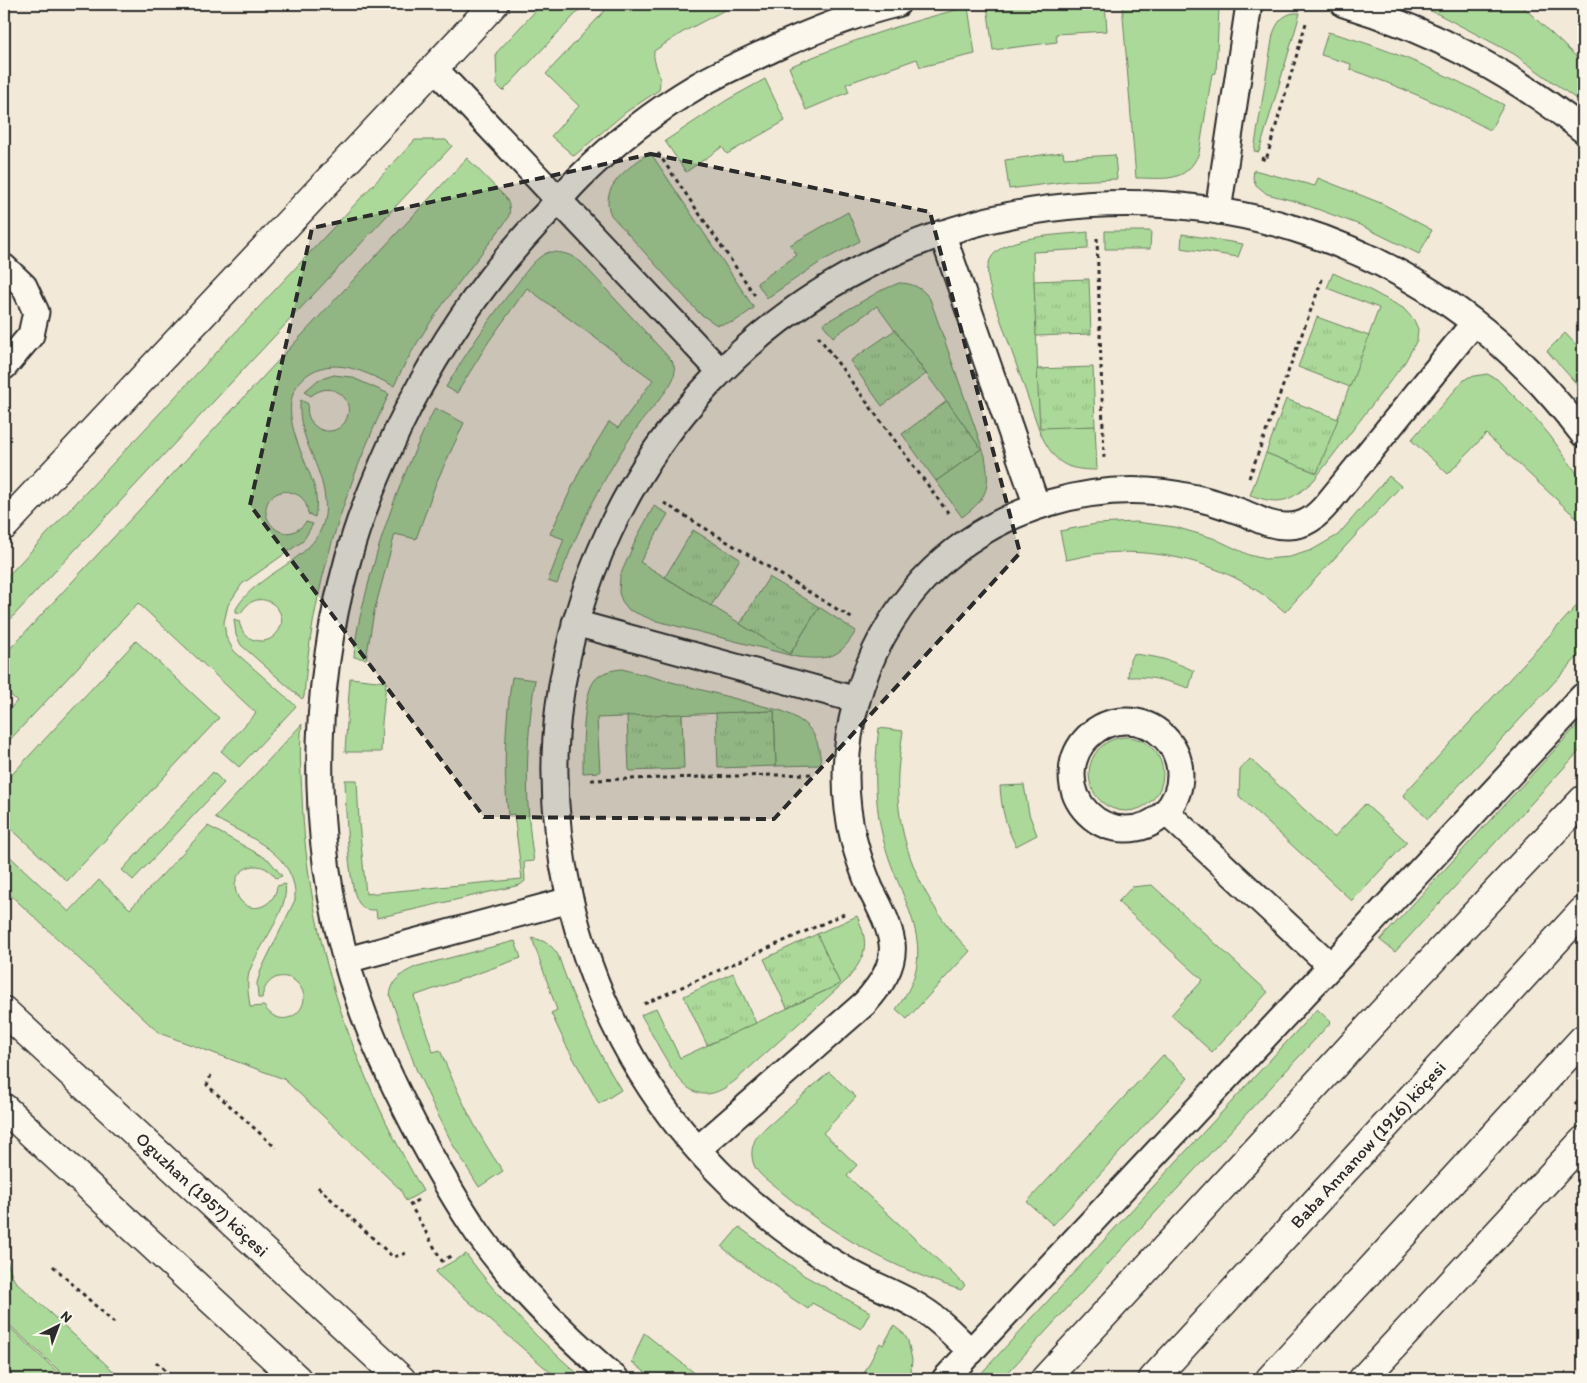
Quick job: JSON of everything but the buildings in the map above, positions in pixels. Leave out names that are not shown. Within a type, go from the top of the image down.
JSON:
[{"type":"main road","points":[[4,526],[494,4]]},
{"type":"main road","points":[[1045,1379],[1382,1013],[1583,800]]},
{"type":"main road","name":"Baba Annanow (1916) köçesi","points":[[1152,1379],[1583,911]]},
{"type":"main road","name":"Oguzhan (1957) köçesi","points":[[4,1011],[401,1379]]},
{"type":"main road","points":[[1270,1379],[1583,1039]]},
{"type":"main road","points":[[4,1108],[296,1379]]},
{"type":"main road","points":[[1363,1379],[1583,1141]]},
{"type":"lane","points":[[616,1379],[581,1349],[524,1291],[481,1239],[427,1150],[389,1075],[358,1000],[329,881],[321,807],[322,711],[330,637],[348,558],[360,519],[375,480],[410,406],[429,369],[478,294],[525,236],[580,177],[618,143],[698,85],[807,34],[863,12],[897,4]]},
{"type":"lane","points":[[1218,211],[1249,4]]},
{"type":"lane","points":[[1344,4],[1388,19],[1462,52],[1533,93],[1583,130]]},
{"type":"lane","points":[[434,68],[720,371]]},
{"type":"lane","points":[[971,1352],[945,1326],[926,1311],[846,1271],[787,1231],[744,1196],[722,1175],[666,1110],[643,1076],[613,1022],[589,963],[578,933],[570,900],[559,833],[556,746],[565,666],[575,623],[587,585],[607,534],[636,479],[672,426],[720,371],[777,321],[835,281],[891,253],[942,233],[980,221],[1010,214],[1073,206],[1136,203],[1218,211],[1260,219],[1321,238],[1406,278],[1434,294],[1474,322],[1532,373],[1583,434]]},
{"type":"lane","points":[[942,233],[1037,506]]},
{"type":"lane","points":[[4,267],[24,286],[36,312],[31,335],[4,367]]},
{"type":"lane","points":[[698,1149],[865,1003],[885,977],[890,962],[892,945],[889,929],[863,871],[854,840],[849,810],[847,762],[850,732],[857,700],[867,670],[880,642],[896,615],[926,578],[949,556],[973,538],[1001,522],[1037,506],[1090,493],[1122,490],[1184,495],[1207,500],[1274,526],[1306,523],[1318,515],[1474,322]]},
{"type":"lane","points":[[575,623],[857,700]]},
{"type":"lane","points":[[945,1379],[1583,696]]},
{"type":"lane","points":[[1127,720],[1143,723],[1157,730],[1168,740],[1176,754],[1180,769],[1175,799],[1166,812],[1154,822],[1139,828],[1124,829],[1109,826],[1095,820],[1083,809],[1071,781],[1072,765],[1077,750],[1086,737],[1098,728],[1112,722],[1127,720]]},
{"type":"lane","points":[[1166,812],[1331,966]]},
{"type":"lane","points":[[347,960],[570,900]]},
{"type":"path","points":[[1259,158],[1266,160],[1306,23]]},
{"type":"path","points":[[657,151],[760,303]]},
{"type":"path","points":[[1097,232],[1104,464]]},
{"type":"path","points":[[1246,486],[1326,270]]},
{"type":"path","points":[[817,335],[952,518]]},
{"type":"path","points":[[663,502],[856,621]]},
{"type":"path","points":[[588,780],[815,774]]},
{"type":"path","points":[[638,1007],[848,912]]},
{"type":"path","points":[[211,1075],[207,1085],[276,1148]]},
{"type":"path","points":[[318,1187],[394,1257],[407,1253]]},
{"type":"path","points":[[53,1266],[114,1323]]},
{"type":"path","points":[[156,1362],[175,1379]]},
{"type":"highlighted area","points":[[651,154],[930,212],[1020,553],[774,819],[484,817],[250,505],[312,228]]},
{"type":"green space","points":[[542,4],[585,4],[503,91],[497,85],[496,53]]},
{"type":"green space","points":[[611,4],[736,4],[683,32],[654,51],[654,60],[660,79],[659,90],[626,112],[574,156],[551,136],[579,106],[546,74]]},
{"type":"green space","points":[[1105,4],[1107,31],[1056,34],[1057,42],[993,50],[987,5]]},
{"type":"green space","points":[[1122,4],[1218,4],[1216,73],[1212,74],[1199,153],[1194,163],[1181,175],[1165,178],[1136,178]]},
{"type":"green space","points":[[1414,4],[1520,4],[1583,63],[1583,104],[1514,54],[1438,14]]},
{"type":"green space","points":[[968,7],[975,54],[920,67],[917,59],[846,84],[849,92],[806,110],[789,67],[877,33]]},
{"type":"green space","points":[[1294,13],[1300,13],[1259,152],[1254,151],[1273,34],[1280,20]]},
{"type":"green space","points":[[1328,32],[1374,46],[1418,63],[1504,105],[1490,130],[1421,96],[1350,69],[1351,64],[1321,55]]},
{"type":"green space","points":[[765,79],[785,121],[727,154],[722,147],[686,172],[665,141],[727,100]]},
{"type":"green space","points":[[415,140],[446,140],[452,146],[4,626],[4,580]]},
{"type":"green space","points":[[650,152],[754,308],[734,322],[717,325],[699,313],[611,215],[608,205],[612,186],[625,171]]},
{"type":"green space","points":[[1063,152],[1064,158],[1115,155],[1117,179],[1070,181],[1009,189],[1005,160]]},
{"type":"green space","points":[[467,158],[506,198],[509,214],[507,220],[432,321],[405,364],[394,386],[363,372],[342,366],[331,366],[310,373],[298,384],[292,397],[293,427],[315,490],[315,517],[308,514],[306,504],[302,498],[291,492],[278,493],[270,499],[266,508],[267,516],[271,524],[278,530],[286,533],[296,530],[306,522],[313,524],[303,541],[242,584],[228,605],[224,622],[226,637],[234,651],[296,706],[239,767],[221,751],[256,713],[138,603],[4,746],[4,715],[17,701],[4,689],[4,655]]},
{"type":"green space","points":[[1254,170],[1315,186],[1318,178],[1383,204],[1432,230],[1419,254],[1360,225],[1298,202],[1267,194],[1256,185],[1253,178]]},
{"type":"green space","points":[[848,212],[860,241],[822,261],[767,298],[757,283],[797,255],[790,245]]},
{"type":"green space","points":[[1105,231],[1151,231],[1150,249],[1105,249]]},
{"type":"green space","points":[[1088,232],[1088,249],[1033,252],[1040,427],[1095,426],[1097,470],[1076,468],[1062,463],[1051,452],[1041,435],[992,295],[988,273],[990,260],[996,252],[1006,246],[1034,238]]},
{"type":"green space","points":[[1182,234],[1243,244],[1238,257],[1181,248]]},
{"type":"green space","points":[[549,252],[567,254],[582,263],[672,361],[675,370],[669,386],[641,422],[604,480],[574,541],[557,584],[548,581],[564,539],[550,534],[581,468],[609,422],[618,428],[653,380],[527,288],[489,341],[457,393],[446,387],[499,307],[536,260]]},
{"type":"green space","points":[[1333,273],[1403,308],[1414,320],[1418,329],[1417,340],[1405,362],[1314,480],[1298,493],[1285,500],[1270,500],[1250,495],[1266,453],[1317,473],[1379,308],[1327,288]]},
{"type":"green space","points":[[1089,279],[1091,334],[1036,336],[1034,281]]},
{"type":"green space","points":[[899,283],[917,287],[930,299],[985,456],[986,491],[978,503],[962,517],[936,481],[981,449],[877,306],[833,337],[823,324],[880,291]]},
{"type":"green space","points":[[1317,317],[1369,336],[1350,387],[1298,367]]},
{"type":"green space","points":[[895,330],[926,374],[882,406],[850,361]]},
{"type":"green space","points":[[1565,333],[1583,352],[1583,391],[1547,351]]},
{"type":"green space","points":[[1093,367],[1095,426],[1040,428],[1037,369]]},
{"type":"green space","points":[[1487,374],[1497,379],[1532,414],[1583,482],[1583,524],[1486,434],[1448,474],[1411,440],[1464,380],[1469,377]]},
{"type":"green space","points":[[334,375],[351,377],[389,394],[358,467],[332,541],[314,618],[304,697],[302,699],[241,645],[236,635],[234,619],[239,621],[246,635],[258,641],[265,641],[273,637],[280,629],[282,620],[279,611],[274,605],[266,601],[258,600],[249,604],[241,613],[236,612],[236,609],[247,594],[307,549],[318,536],[324,519],[325,499],[320,475],[306,440],[300,416],[300,404],[301,400],[308,404],[310,420],[320,429],[333,431],[339,428],[345,422],[348,414],[348,406],[341,394],[327,389],[311,396],[304,392],[318,380]]},
{"type":"green space","points":[[1286,399],[1338,419],[1317,473],[1266,453]]},
{"type":"green space","points":[[947,401],[981,449],[936,481],[902,434]]},
{"type":"green space","points":[[435,408],[464,423],[436,483],[416,539],[395,534],[374,612],[366,659],[354,657],[361,612],[386,524],[403,477]]},
{"type":"green space","points":[[1389,476],[1401,486],[1285,612],[1266,596],[1223,572],[1177,558],[1129,552],[1099,554],[1066,560],[1060,531],[1096,524],[1136,522],[1175,527],[1213,538],[1249,555],[1265,559],[1290,557],[1312,550],[1338,535]]},
{"type":"green space","points":[[654,506],[668,514],[640,562],[790,654],[819,607],[856,631],[844,647],[832,656],[817,658],[797,657],[653,620],[629,610],[619,593],[620,576],[637,537]]},
{"type":"green space","points":[[693,530],[740,559],[711,606],[665,577]]},
{"type":"green space","points":[[769,577],[819,607],[790,654],[740,624]]},
{"type":"green space","points":[[1583,599],[1583,651],[1428,819],[1403,795]]},
{"type":"green space","points":[[136,641],[219,718],[67,881],[4,822],[4,783]]},
{"type":"green space","points":[[1133,654],[1165,660],[1194,671],[1189,688],[1152,678],[1128,677],[1130,660]]},
{"type":"green space","points":[[622,669],[792,715],[806,725],[815,737],[821,765],[776,766],[774,711],[597,718],[600,772],[583,773],[585,712],[590,689],[600,675]]},
{"type":"green space","points":[[512,677],[535,680],[527,770],[529,816],[534,861],[524,862],[525,881],[520,885],[377,918],[376,910],[364,908],[359,903],[355,894],[348,844],[345,780],[357,780],[366,894],[522,879],[514,814],[508,815],[505,763],[506,728]]},
{"type":"green space","points":[[350,678],[386,682],[381,752],[345,752]]},
{"type":"green space","points":[[774,711],[776,766],[718,768],[716,713]]},
{"type":"green space","points":[[682,714],[684,769],[629,771],[627,716]]},
{"type":"green space","points":[[1583,719],[1583,747],[1395,952],[1380,940]]},
{"type":"green space","points":[[302,724],[301,769],[306,849],[313,901],[324,952],[355,1050],[375,1098],[423,1191],[406,1201],[400,1189],[284,1079],[159,1033],[4,889],[4,851],[69,912],[99,880],[130,909],[208,826],[269,860],[282,876],[276,878],[269,871],[254,866],[240,872],[235,886],[237,895],[242,902],[254,908],[266,904],[275,894],[277,886],[285,884],[283,906],[253,963],[248,977],[248,986],[250,1007],[264,1006],[272,1015],[289,1018],[302,1007],[304,999],[302,990],[296,982],[285,977],[274,978],[267,985],[262,998],[258,998],[257,983],[261,970],[295,900],[294,884],[288,870],[280,859],[256,840],[215,818]]},
{"type":"green space","points":[[879,728],[903,731],[899,757],[898,798],[907,846],[915,870],[938,913],[970,951],[907,1019],[896,1009],[910,987],[917,966],[918,945],[914,926],[884,842],[878,814],[876,756]]},
{"type":"green space","points":[[1126,737],[1147,743],[1157,753],[1163,774],[1157,795],[1147,805],[1126,811],[1105,805],[1095,795],[1089,774],[1095,753],[1105,743]]},
{"type":"green space","points":[[1250,759],[1334,837],[1365,804],[1407,842],[1352,901],[1239,796],[1240,770]]},
{"type":"green space","points":[[213,772],[224,783],[133,880],[122,870]]},
{"type":"green space","points":[[1024,785],[1029,814],[1037,835],[1016,846],[1009,832],[1005,817],[1000,786]]},
{"type":"green space","points":[[1152,885],[1268,992],[1212,1052],[1171,1015],[1203,980],[1118,902],[1132,887]]},
{"type":"green space","points":[[857,916],[864,935],[864,950],[862,957],[847,980],[725,1088],[714,1093],[703,1094],[691,1090],[681,1081],[641,1015],[656,1008],[680,1058],[840,984],[817,934]]},
{"type":"green space","points":[[817,934],[840,984],[787,1008],[764,959]]},
{"type":"green space","points":[[532,938],[547,944],[558,955],[586,1024],[602,1058],[621,1090],[599,1104],[566,1045],[551,1013],[557,1010]]},
{"type":"green space","points":[[515,941],[521,958],[414,996],[433,1052],[440,1050],[468,1113],[503,1171],[479,1187],[453,1145],[416,1069],[390,996],[396,980],[404,973],[418,966]]},
{"type":"green space","points":[[733,973],[756,1023],[707,1045],[684,996]]},
{"type":"green space","points":[[1317,1009],[1331,1022],[1002,1379],[976,1379]]},
{"type":"green space","points":[[1163,1055],[1188,1078],[1053,1225],[1027,1202]]},
{"type":"green space","points":[[829,1072],[856,1097],[823,1133],[857,1165],[847,1176],[965,1285],[961,1290],[912,1272],[864,1248],[798,1205],[764,1178],[756,1169],[752,1153],[757,1136]]},
{"type":"green space","points":[[739,1227],[805,1276],[870,1312],[861,1329],[812,1303],[808,1309],[763,1279],[722,1247]]},
{"type":"green space","points":[[4,1253],[14,1280],[122,1379],[68,1379],[4,1320]]},
{"type":"green space","points":[[466,1254],[521,1320],[584,1379],[558,1379],[437,1274],[436,1271]]},
{"type":"green space","points":[[4,1322],[65,1379],[6,1379],[4,1377]]},
{"type":"green space","points":[[894,1326],[904,1334],[908,1341],[912,1360],[911,1372],[905,1379],[861,1379],[880,1343],[883,1345]]},
{"type":"green space","points":[[644,1333],[702,1379],[654,1379],[632,1362]]}]
